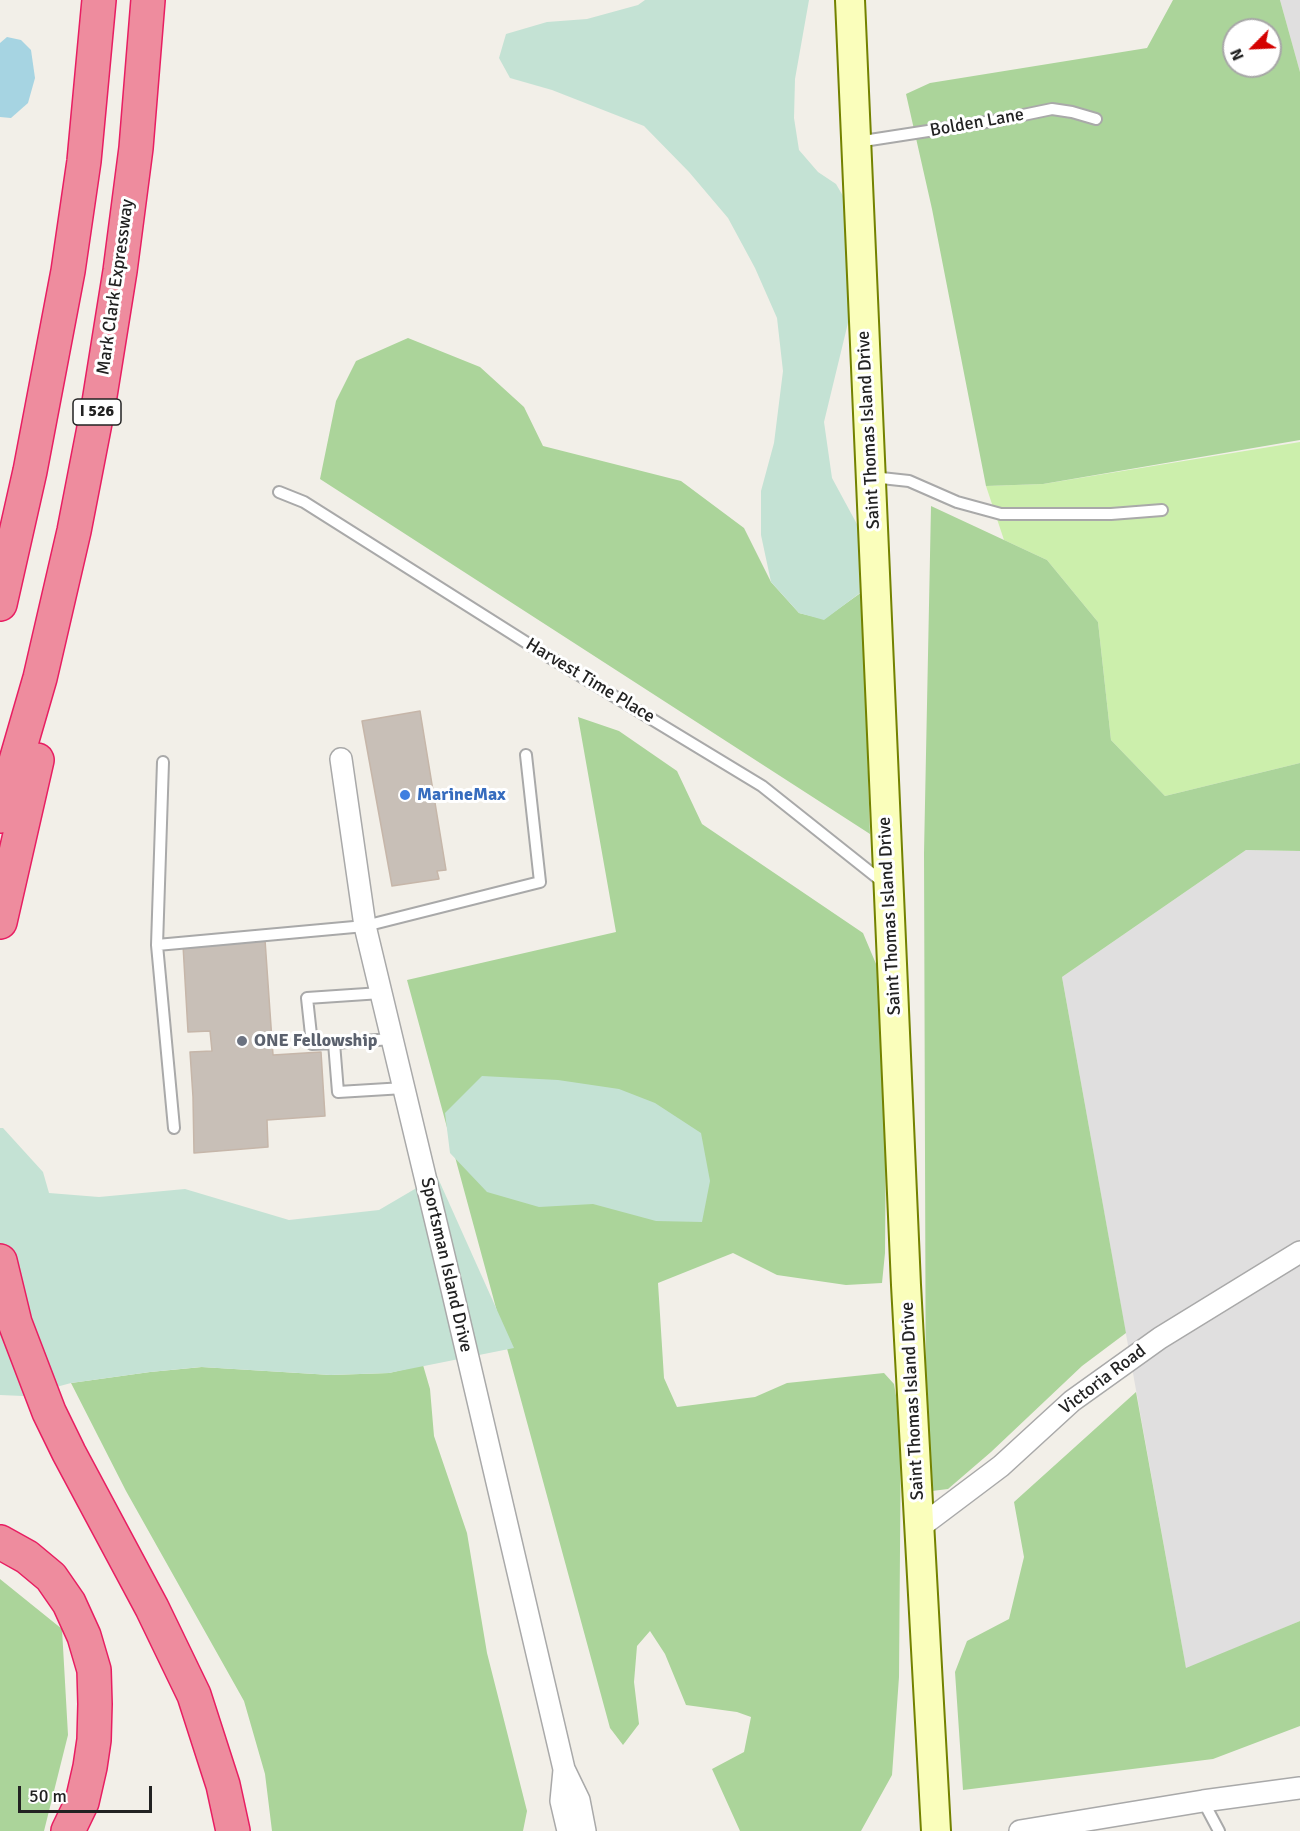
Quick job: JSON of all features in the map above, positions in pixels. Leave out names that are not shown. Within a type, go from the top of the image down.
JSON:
[{"type":"highway","points":[[0,604],[30,471],[68,271],[86,139],[99,0]]},
{"type":"highway","name":"Mark Clark Expressway","points":[[0,816],[40,678],[74,531],[99,402],[120,271],[136,148],[148,0]]},
{"type":"highway","points":[[0,922],[54,688],[74,531]]},
{"type":"highway","points":[[0,1261],[15,1323],[49,1412],[157,1617],[194,1695],[223,1785],[233,1831]]},
{"type":"highway","points":[[0,1542],[27,1557],[51,1577],[69,1603],[84,1636],[94,1671],[94,1740],[82,1802],[68,1831]]},
{"type":"main road","name":"Saint Thomas Island Drive","points":[[850,0],[906,1285],[936,1831]]},
{"type":"street","name":"Sportsman Island Drive","points":[[340,759],[365,926],[564,1769],[579,1800],[585,1831]]},
{"type":"street","name":"Victoria Road","points":[[920,1527],[1001,1466],[1072,1401],[1160,1338],[1300,1252]]},
{"type":"street","name":"Sportsman Island Drive","points":[[564,1769],[561,1801],[567,1831]]},
{"type":"street","points":[[1020,1831],[1203,1801],[1300,1788]]},
{"type":"lane","name":"Bolden Lane","points":[[856,142],[999,120],[1052,109],[1096,119]]},
{"type":"lane","points":[[871,477],[909,481],[957,502],[1001,514],[1111,514],[1162,510]]},
{"type":"lane","name":"Harvest Time Place","points":[[279,492],[304,502],[546,655],[762,786],[889,887]]},
{"type":"lane","points":[[157,945],[365,926],[540,882],[526,755]]},
{"type":"lane","points":[[163,762],[157,945],[174,1128]]},
{"type":"lane","points":[[381,993],[307,998],[312,1044],[392,1040]]},
{"type":"lane","points":[[334,1043],[338,1092],[404,1088]]},
{"type":"lane","points":[[1203,1801],[1219,1831]]},
{"type":"shaded area","points":[[1280,0],[1300,0],[1300,72]]},
{"type":"shaded area","points":[[1246,850],[1300,851],[1300,1621],[1186,1669],[1062,977]]},
{"type":"green space","points":[[645,0],[809,0],[795,79],[794,118],[799,150],[818,172],[836,184],[850,208],[854,298],[824,422],[832,478],[865,539],[868,587],[824,620],[799,613],[771,582],[761,535],[761,491],[774,443],[783,371],[777,318],[755,268],[728,218],[689,172],[644,126],[552,90],[510,78],[499,58],[506,34],[547,22],[587,19],[638,5]]},
{"type":"green space","points":[[1173,0],[1280,0],[1300,72],[1300,440],[1043,484],[986,486],[932,209],[906,94],[930,83],[1147,48]]},
{"type":"green space","points":[[408,338],[480,367],[524,407],[543,446],[681,481],[744,528],[771,582],[799,613],[824,619],[862,592],[870,834],[320,479],[336,401],[356,361]]},
{"type":"green space","points":[[1300,442],[1300,763],[1165,796],[1111,740],[1098,622],[1047,560],[1004,540],[986,486],[1043,484]]},
{"type":"green space","points":[[931,506],[1047,560],[1098,622],[1111,740],[1165,796],[1300,763],[1300,851],[1246,850],[1062,977],[1126,1333],[1082,1366],[991,1452],[948,1489],[932,1491],[926,1456],[924,853]]},
{"type":"green space","points":[[578,717],[619,731],[677,771],[702,824],[863,933],[887,990],[885,1253],[882,1283],[846,1285],[777,1275],[733,1253],[658,1283],[664,1378],[677,1407],[755,1397],[787,1383],[884,1373],[894,1384],[901,1424],[899,1677],[892,1775],[861,1831],[740,1831],[712,1769],[744,1752],[751,1717],[737,1712],[686,1705],[665,1654],[650,1631],[637,1646],[634,1682],[639,1724],[623,1745],[610,1728],[407,980],[616,932]]},
{"type":"green space","points":[[482,1076],[558,1080],[619,1089],[655,1103],[701,1133],[710,1181],[702,1222],[656,1221],[593,1204],[539,1207],[487,1192],[450,1153],[445,1113]]},
{"type":"green space","points":[[0,1128],[3,1128],[43,1172],[49,1193],[99,1197],[185,1189],[289,1220],[379,1210],[437,1176],[514,1348],[389,1373],[331,1375],[201,1367],[71,1383],[23,1396],[0,1395]]},
{"type":"green space","points":[[423,1365],[430,1389],[434,1436],[467,1533],[487,1653],[527,1811],[523,1831],[272,1831],[265,1774],[244,1701],[126,1491],[71,1383],[202,1367],[331,1375],[389,1373]]},
{"type":"green space","points":[[1136,1392],[1186,1668],[1300,1621],[1300,1726],[1213,1759],[963,1790],[955,1672],[967,1641],[1009,1619],[1024,1557],[1014,1502]]},
{"type":"green space","points":[[0,1579],[62,1629],[68,1735],[44,1831],[0,1831]]},
{"type":"water","points":[[7,37],[21,40],[31,50],[35,78],[28,103],[11,118],[0,117],[0,43]]},
{"type":"building","name":"MarineMax","points":[[420,711],[446,870],[437,871],[439,879],[392,886],[362,721]]},
{"type":"building","name":"ONE Fellowship","points":[[265,940],[273,1055],[321,1052],[325,1116],[267,1120],[268,1147],[194,1153],[190,1052],[212,1051],[210,1031],[188,1032],[183,945]]},
{"type":"place","name":"MarineMax","points":[[405,795]]},
{"type":"place","name":"ONE Fellowship","points":[[242,1041]]}]
